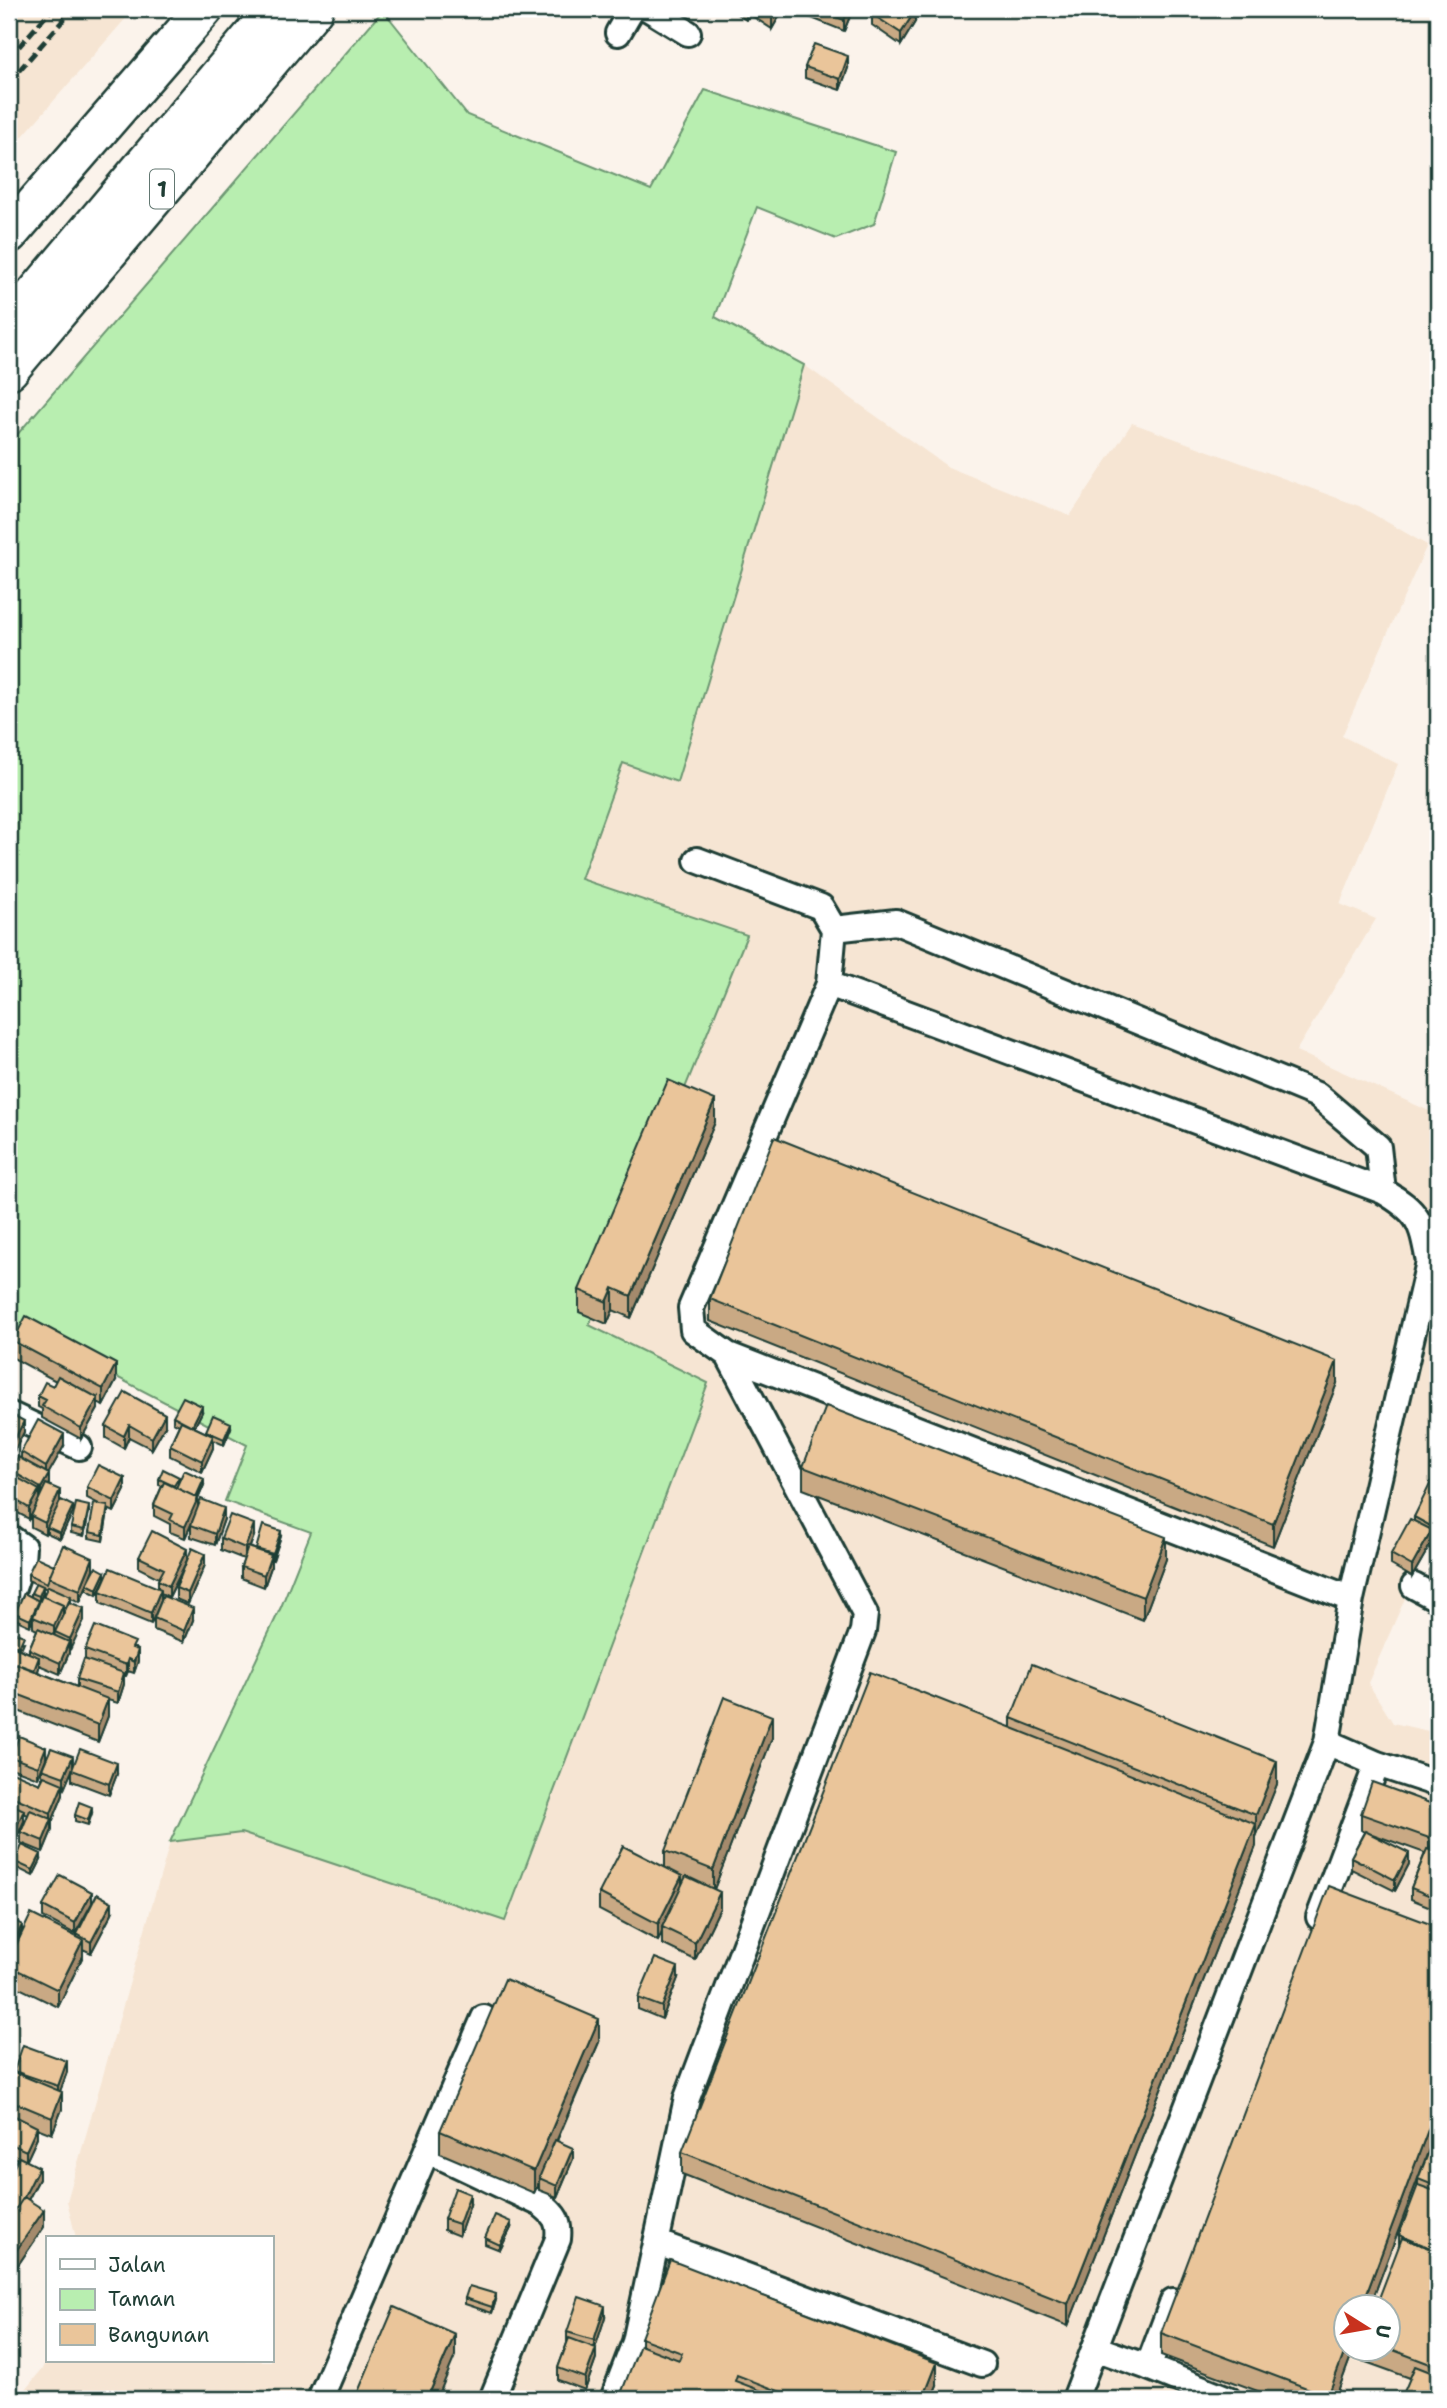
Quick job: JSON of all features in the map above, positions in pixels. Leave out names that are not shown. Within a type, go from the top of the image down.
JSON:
[{"type":"highway","points":[[9,234],[204,9]]},
{"type":"highway","name":"1","points":[[9,290],[253,9]]},
{"type":"highway","name":"1","points":[[9,325],[275,9]]},
{"type":"highway","name":"1","points":[[9,370],[314,9]]},
{"type":"street","points":[[618,33],[632,9]]},
{"type":"street","points":[[649,9],[688,33]]},
{"type":"street","points":[[697,860],[821,907],[834,929],[830,984],[691,1308],[693,1330],[727,1355],[1350,1599]]},
{"type":"street","points":[[834,929],[896,922],[1317,1095],[1378,1147],[1384,1191]]},
{"type":"street","points":[[830,984],[1384,1191],[1410,1208],[1423,1228],[1429,1262],[1350,1599],[1328,1742],[1076,2399]]},
{"type":"street","points":[[612,2399],[635,2342],[687,2098],[853,1661],[865,1614],[727,1355]]},
{"type":"street","points":[[9,1414],[79,1447]]},
{"type":"street","points":[[9,1537],[23,1547],[22,1561],[9,1600]]},
{"type":"street","points":[[1414,1586],[1438,1598]]},
{"type":"street","points":[[1328,1742],[1377,1764],[1438,1784]]},
{"type":"street","points":[[1309,1944],[1377,1764]]},
{"type":"street","points":[[320,2399],[484,2018]]},
{"type":"street","points":[[427,2150],[541,2204],[554,2214],[559,2225],[558,2239],[492,2399]]},
{"type":"street","points":[[658,2243],[982,2364]]},
{"type":"street","points":[[1148,2367],[1182,2277]]},
{"type":"street","points":[[1095,2348],[1228,2399]]},
{"type":"shaded area","points":[[9,9],[134,9],[9,152]]},
{"type":"shaded area","points":[[804,365],[948,467],[1070,516],[1132,423],[1359,506],[1427,545],[1342,736],[1398,764],[1340,904],[1376,919],[1296,1051],[1438,1115],[1438,1523],[1368,1683],[1393,1723],[1437,1733],[1438,1730],[1438,2399],[18,2399],[46,2360],[273,2362],[273,2236],[76,2236],[67,2201],[170,1842],[241,1833],[506,1921],[708,1384],[589,1325],[747,935],[581,879],[623,763],[677,781]]},
{"type":"green space","points":[[383,10],[467,115],[651,190],[705,90],[896,152],[874,224],[836,239],[757,207],[715,317],[804,365],[677,782],[623,763],[581,879],[747,935],[589,1325],[708,1383],[505,1921],[241,1833],[170,1842],[281,1607],[311,1532],[225,1501],[247,1445],[23,1328],[9,1354],[9,444]]},
{"type":"building","points":[[758,9],[777,9],[772,17]]},
{"type":"building","points":[[816,9],[849,9],[844,20]]},
{"type":"building","points":[[876,9],[915,11],[901,33],[872,14]]},
{"type":"building","points":[[814,44],[848,56],[840,79],[805,67]]},
{"type":"building","points":[[668,1080],[715,1100],[631,1296],[613,1288],[607,1302],[579,1290]]},
{"type":"building","points":[[774,1137],[1337,1361],[1273,1524],[710,1299]]},
{"type":"building","points":[[26,1316],[116,1364],[103,1389],[13,1341]]},
{"type":"building","points":[[58,1376],[98,1398],[81,1428],[42,1406],[46,1400],[38,1396],[45,1382],[53,1386]]},
{"type":"building","points":[[125,1392],[165,1414],[152,1438],[129,1425],[124,1436],[106,1426]]},
{"type":"building","points":[[183,1397],[202,1406],[192,1426],[173,1416]]},
{"type":"building","points":[[826,1406],[1166,1537],[1143,1597],[803,1467]]},
{"type":"building","points":[[9,1413],[24,1421],[11,1446],[9,1444]]},
{"type":"building","points":[[213,1415],[231,1423],[224,1439],[206,1431]]},
{"type":"building","points":[[38,1420],[64,1434],[46,1467],[21,1452]]},
{"type":"building","points":[[181,1421],[213,1436],[202,1461],[170,1445]]},
{"type":"building","points":[[18,1457],[49,1474],[41,1488],[10,1470]]},
{"type":"building","points":[[98,1465],[125,1478],[114,1501],[87,1487]]},
{"type":"building","points":[[163,1469],[179,1477],[174,1486],[159,1479]]},
{"type":"building","points":[[184,1470],[204,1479],[196,1497],[176,1488]]},
{"type":"building","points":[[9,1473],[39,1490],[29,1508],[9,1496]]},
{"type":"building","points":[[1434,1476],[1438,1478],[1438,1530],[1414,1517]]},
{"type":"building","points":[[164,1482],[198,1498],[185,1527],[170,1520],[173,1514],[154,1505]]},
{"type":"building","points":[[46,1484],[60,1490],[45,1523],[31,1516]]},
{"type":"building","points":[[201,1499],[224,1508],[215,1534],[191,1525]]},
{"type":"building","points":[[61,1500],[73,1506],[60,1533],[47,1527]]},
{"type":"building","points":[[76,1503],[89,1506],[84,1530],[71,1527]]},
{"type":"building","points":[[94,1504],[108,1506],[103,1535],[89,1532]]},
{"type":"building","points":[[9,1507],[16,1510],[11,1520],[9,1519]]},
{"type":"building","points":[[230,1515],[254,1524],[245,1548],[221,1538]]},
{"type":"building","points":[[1410,1519],[1432,1530],[1412,1566],[1391,1554]]},
{"type":"building","points":[[263,1525],[281,1531],[273,1554],[256,1549]]},
{"type":"building","points":[[152,1531],[187,1549],[169,1586],[158,1580],[164,1569],[139,1557]]},
{"type":"building","points":[[63,1545],[93,1558],[80,1590],[49,1577]]},
{"type":"building","points":[[248,1547],[271,1555],[264,1575],[241,1567]]},
{"type":"building","points":[[192,1548],[205,1554],[188,1593],[176,1588]]},
{"type":"building","points":[[1438,1554],[1438,1575],[1429,1570]]},
{"type":"building","points":[[36,1557],[54,1565],[47,1583],[28,1574]]},
{"type":"building","points":[[96,1567],[105,1572],[97,1589],[87,1584]]},
{"type":"building","points":[[110,1568],[161,1589],[151,1613],[100,1591]]},
{"type":"building","points":[[36,1583],[43,1586],[39,1596],[31,1593]]},
{"type":"building","points":[[48,1586],[71,1596],[66,1608],[43,1596]]},
{"type":"building","points":[[24,1593],[39,1601],[30,1620],[15,1613]]},
{"type":"building","points":[[42,1596],[63,1605],[54,1626],[33,1617]]},
{"type":"building","points":[[163,1596],[193,1608],[184,1631],[154,1618]]},
{"type":"building","points":[[69,1602],[84,1608],[70,1639],[55,1632]]},
{"type":"building","points":[[95,1626],[135,1642],[132,1648],[138,1650],[134,1662],[128,1659],[126,1665],[85,1650]]},
{"type":"building","points":[[38,1628],[69,1642],[60,1663],[29,1649]]},
{"type":"building","points":[[13,1632],[24,1636],[19,1647],[9,1643]]},
{"type":"building","points":[[9,1645],[39,1657],[34,1670],[9,1661]]},
{"type":"building","points":[[84,1659],[124,1673],[118,1692],[77,1679]]},
{"type":"building","points":[[9,1661],[108,1699],[98,1725],[9,1691]]},
{"type":"building","points":[[1032,1664],[1277,1761],[1256,1815],[1011,1718]]},
{"type":"building","points":[[870,1672],[1256,1824],[1068,2304],[682,2152]]},
{"type":"building","points":[[724,1697],[772,1716],[713,1870],[665,1851]]},
{"type":"building","points":[[19,1736],[46,1747],[38,1767],[11,1757]]},
{"type":"building","points":[[51,1748],[73,1756],[64,1777],[42,1769]]},
{"type":"building","points":[[80,1749],[117,1763],[109,1784],[72,1770]]},
{"type":"building","points":[[10,1771],[40,1784],[44,1776],[63,1784],[51,1813],[9,1795]]},
{"type":"building","points":[[1372,1782],[1438,1806],[1429,1838],[1361,1814]]},
{"type":"building","points":[[79,1802],[92,1807],[88,1820],[75,1815]]},
{"type":"building","points":[[9,1803],[24,1810],[14,1832],[9,1829]]},
{"type":"building","points":[[30,1810],[52,1819],[43,1841],[21,1832]]},
{"type":"building","points":[[1365,1831],[1409,1853],[1395,1880],[1351,1857]]},
{"type":"building","points":[[1438,1834],[1438,1849],[1433,1847]]},
{"type":"building","points":[[22,1845],[41,1854],[33,1870],[15,1862]]},
{"type":"building","points":[[623,1846],[682,1876],[658,1924],[599,1893]]},
{"type":"building","points":[[1427,1849],[1438,1853],[1438,1899],[1411,1888]]},
{"type":"building","points":[[60,1875],[92,1892],[75,1923],[43,1906]]},
{"type":"building","points":[[686,1876],[720,1892],[695,1943],[662,1927]]},
{"type":"building","points":[[1329,1886],[1438,1927],[1438,2103],[1367,2292],[1332,2292],[1332,2362],[1341,2362],[1328,2396],[1161,2333]]},
{"type":"building","points":[[97,1894],[112,1902],[91,1942],[77,1934]]},
{"type":"building","points":[[31,1914],[83,1940],[58,1990],[9,1966],[9,1960]]},
{"type":"building","points":[[10,1918],[22,1925],[11,1947],[9,1946]]},
{"type":"building","points":[[655,1958],[678,1967],[662,2007],[638,1998]]},
{"type":"building","points":[[505,1979],[599,2019],[534,2171],[440,2131]]},
{"type":"building","points":[[23,2045],[67,2061],[58,2086],[14,2071]]},
{"type":"building","points":[[9,2070],[62,2092],[52,2118],[9,2100]]},
{"type":"building","points":[[9,2113],[37,2127],[26,2151],[9,2143]]},
{"type":"building","points":[[1438,2129],[1438,2187],[1418,2179]]},
{"type":"building","points":[[555,2140],[573,2148],[557,2186],[539,2178]]},
{"type":"building","points":[[19,2157],[39,2167],[13,2213],[9,2210],[9,2177]]},
{"type":"building","points":[[1418,2185],[1438,2192],[1438,2251],[1399,2235]]},
{"type":"building","points":[[455,2188],[470,2194],[459,2224],[444,2219]]},
{"type":"building","points":[[24,2197],[44,2210],[9,2261],[9,2219]]},
{"type":"building","points":[[495,2215],[511,2222],[500,2245],[485,2238]]},
{"type":"building","points":[[1402,2238],[1438,2251],[1438,2367],[1402,2353],[1402,2292],[1381,2292]]},
{"type":"building","points":[[670,2260],[937,2363],[923,2399],[799,2399],[737,2375],[735,2381],[783,2399],[619,2399],[640,2345],[679,2360],[682,2353],[641,2338]]},
{"type":"building","points":[[469,2286],[496,2294],[492,2307],[465,2298]]},
{"type":"building","points":[[579,2297],[605,2306],[594,2340],[567,2332]]},
{"type":"building","points":[[394,2307],[455,2334],[427,2399],[355,2399]]},
{"type":"building","points":[[569,2338],[596,2348],[585,2378],[558,2368]]},
{"type":"building","points":[[1415,2366],[1438,2375],[1438,2399],[1401,2399]]},
{"type":"railway","points":[[9,58],[52,9]]},
{"type":"railway","points":[[9,82],[73,9]]}]
